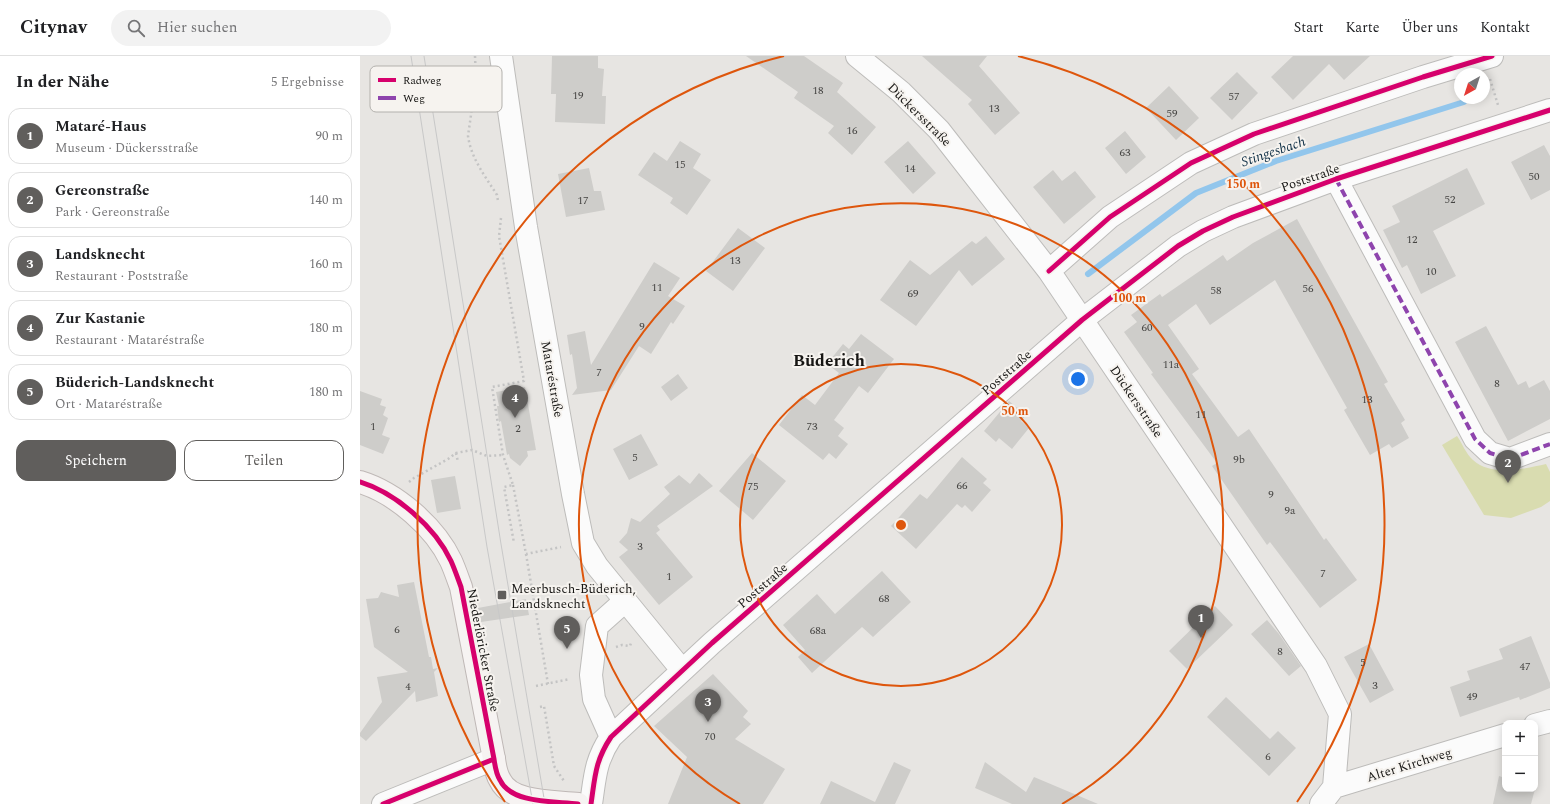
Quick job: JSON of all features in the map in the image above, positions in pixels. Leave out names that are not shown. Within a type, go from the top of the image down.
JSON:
[{"type":"main road","name":"Niederlöricker Straße","points":[[360,482],[394,497],[423,522],[438,540],[451,560],[461,587],[494,759],[500,782],[519,799]]},
{"type":"main road","points":[[519,799],[578,804]]},
{"type":"street","name":"Mataréstraße","points":[[501,56],[527,234],[583,543],[596,566],[682,670]]},
{"type":"street","name":"Dückersstraße","points":[[857,56],[901,92],[939,130],[1049,271],[1316,666],[1340,714],[1334,787]]},
{"type":"street","points":[[1049,271],[1110,217],[1191,163],[1254,134],[1423,77],[1488,57]]},
{"type":"street","name":"Poststraße","points":[[591,804],[596,770],[602,751],[611,737],[682,670],[1082,320],[1178,246],[1233,216],[1336,179],[1550,110]]},
{"type":"street","points":[[1336,179],[1475,438],[1490,452],[1510,459],[1550,444]]},
{"type":"street","points":[[611,737],[594,699],[591,676],[596,626],[625,601]]},
{"type":"street","points":[[1538,725],[1550,721]]},
{"type":"street","name":"Alter Kirchweg","points":[[1334,787],[1502,736]]},
{"type":"street","points":[[382,804],[494,759]]},
{"type":"street","points":[[1320,804],[1334,787]]},
{"type":"path","points":[[475,56],[475,66]]},
{"type":"path","points":[[1488,57],[1504,125]]},
{"type":"path","points":[[471,112],[468,136],[469,145],[472,154],[497,195],[500,207]]},
{"type":"path","points":[[502,213],[499,236],[524,381],[492,387],[503,455],[513,485],[548,684],[536,686]]},
{"type":"path","points":[[394,497],[414,478],[456,453],[472,450],[487,456],[503,455]]},
{"type":"path","points":[[456,453],[458,462]]},
{"type":"path","points":[[513,485],[504,486],[514,542]]},
{"type":"path","points":[[526,554],[583,543]]},
{"type":"path","points":[[540,707],[544,706],[554,766],[566,785]]},
{"type":"green space","points":[[1457,436],[1466,452],[1473,460],[1489,468],[1508,470],[1546,464],[1550,472],[1550,501],[1541,507],[1511,518],[1484,515],[1442,445]]},
{"type":"building","points":[[552,56],[598,56],[598,68],[604,69],[602,96],[606,96],[605,124],[555,122],[556,94],[551,94]]},
{"type":"building","points":[[746,56],[804,56],[843,83],[837,92],[876,127],[852,155],[828,133],[834,126],[794,98],[798,92]]},
{"type":"building","points":[[922,56],[987,56],[979,66],[1020,113],[995,135],[968,104],[972,100]]},
{"type":"building","points":[[1293,56],[1370,56],[1344,80],[1329,64],[1293,100],[1271,77]]},
{"type":"building","points":[[1237,72],[1258,93],[1232,120],[1210,98]]},
{"type":"building","points":[[1169,86],[1199,118],[1176,140],[1146,108]]},
{"type":"building","points":[[1125,131],[1146,157],[1126,174],[1105,148]]},
{"type":"building","points":[[680,141],[701,154],[693,168],[711,180],[687,215],[670,203],[673,198],[638,175],[654,152],[667,161]]},
{"type":"building","points":[[908,141],[936,173],[913,194],[884,162]]},
{"type":"building","points":[[1544,145],[1550,156],[1550,190],[1531,200],[1511,162]]},
{"type":"building","points":[[589,168],[594,191],[601,191],[605,210],[566,217],[558,174]]},
{"type":"building","points":[[1467,168],[1485,204],[1433,231],[1456,276],[1421,294],[1407,265],[1402,268],[1383,230],[1400,222],[1392,206]]},
{"type":"building","points":[[1053,170],[1062,181],[1075,171],[1096,197],[1064,224],[1033,187]]},
{"type":"building","points":[[1297,219],[1388,382],[1384,384],[1405,420],[1401,423],[1409,438],[1392,448],[1389,444],[1370,455],[1344,410],[1347,408],[1275,280],[1210,325],[1196,304],[1168,325],[1199,369],[1192,374],[1238,437],[1249,429],[1324,540],[1326,538],[1357,580],[1320,608],[1270,542],[1267,545],[1212,466],[1217,463],[1151,374],[1153,373],[1124,332],[1137,322],[1131,315],[1160,294],[1162,297],[1223,255],[1227,261],[1253,243]]},
{"type":"building","points":[[738,228],[765,248],[733,291],[706,271]]},
{"type":"building","points":[[986,236],[1005,259],[972,286],[959,270],[916,326],[880,300],[910,260],[930,275],[972,241],[976,244]]},
{"type":"building","points":[[654,262],[680,278],[668,296],[685,306],[673,324],[671,322],[651,354],[639,346],[611,390],[572,395],[577,388],[572,354],[570,355],[567,335],[585,331],[591,365]]},
{"type":"building","points":[[1486,326],[1518,385],[1526,381],[1529,388],[1544,380],[1550,391],[1550,419],[1508,441],[1455,342]]},
{"type":"building","points":[[861,334],[894,359],[868,393],[859,386],[834,420],[844,428],[838,436],[848,444],[836,459],[829,453],[823,460],[779,425],[802,395],[815,405],[839,373],[827,364],[843,344],[849,349]]},
{"type":"building","points":[[678,374],[688,388],[671,401],[661,387]]},
{"type":"building","points":[[525,387],[536,450],[527,451],[528,456],[520,466],[510,458],[509,454],[507,455],[501,421],[499,422],[497,406],[499,406],[496,392]]},
{"type":"building","points":[[360,391],[382,399],[380,405],[386,407],[383,415],[388,418],[382,435],[390,438],[383,454],[360,445]]},
{"type":"building","points":[[1009,401],[1026,415],[1021,421],[1029,428],[1012,449],[999,438],[996,442],[984,431]]},
{"type":"building","points":[[641,434],[658,465],[629,480],[613,449]]},
{"type":"building","points":[[752,453],[786,481],[753,520],[719,491]]},
{"type":"building","points":[[962,457],[987,479],[983,483],[991,490],[972,512],[965,505],[962,508],[957,504],[916,549],[891,526],[920,494],[927,499]]},
{"type":"building","points":[[699,473],[713,486],[657,526],[660,530],[656,533],[693,577],[659,605],[619,557],[628,550],[619,542],[627,533],[631,518],[640,522],[670,494],[664,487],[679,475],[690,484]]},
{"type":"building","points":[[455,476],[461,509],[437,513],[431,480]]},
{"type":"building","points":[[882,571],[911,602],[873,637],[862,627],[812,673],[798,657],[805,650],[783,625],[817,594],[835,614]]},
{"type":"building","points":[[414,582],[429,657],[431,657],[433,669],[438,668],[434,672],[438,696],[416,702],[415,691],[366,741],[360,736],[360,733],[382,702],[377,677],[408,672],[374,647],[366,599],[378,598],[381,592],[399,597],[397,585]]},
{"type":"building","points":[[526,599],[529,615],[481,622],[478,608]]},
{"type":"building","points":[[1215,606],[1233,625],[1187,669],[1169,651]]},
{"type":"building","points":[[1267,620],[1279,634],[1301,666],[1289,676],[1251,634]]},
{"type":"building","points":[[1531,636],[1550,683],[1550,688],[1520,700],[1519,697],[1460,717],[1450,687],[1470,680],[1467,671],[1503,659],[1499,649]]},
{"type":"building","points":[[1369,644],[1394,690],[1370,703],[1344,657]]},
{"type":"building","points":[[713,674],[748,711],[743,717],[751,724],[735,739],[785,769],[763,804],[668,804],[687,757],[654,726]]},
{"type":"building","points":[[1226,697],[1270,739],[1278,731],[1296,748],[1269,776],[1207,717]]},
{"type":"building","points":[[894,762],[911,770],[895,804],[820,804],[831,781],[875,802]]},
{"type":"building","points":[[985,762],[1026,792],[1034,777],[1098,804],[1012,804],[975,788]]},
{"type":"building","points":[[1499,776],[1502,777],[1502,792],[1534,792],[1531,804],[1493,804]]},
{"type":"waterway","name":"Stingesbach","points":[[1088,274],[1196,193],[1276,161],[1458,104]]},
{"type":"tram line","points":[[411,56],[413,66]]},
{"type":"tram line","points":[[424,56],[426,66]]},
{"type":"tram line","points":[[420,112],[487,547],[533,804]]},
{"type":"tram line","points":[[433,112],[501,544],[545,804]]},
{"type":"marked path","points":[[1336,179],[1475,439],[1490,453],[1510,459],[1550,444]]},
{"type":"cycle path","points":[[1049,271],[1110,217],[1191,163],[1254,134],[1423,77],[1492,56]]},
{"type":"cycle path","points":[[591,804],[599,762],[611,737],[712,643],[1082,320],[1178,246],[1203,231],[1233,217],[1336,179],[1550,110]]},
{"type":"cycle path","points":[[360,482],[387,494],[413,513],[435,536],[451,561],[461,587],[495,767],[500,780],[506,788],[524,797],[535,800],[578,804]]},
{"type":"cycle path","points":[[383,804],[494,759]]},
{"type":"place","name":"Zur Kastanie","points":[[515,418]]},
{"type":"place","name":"Gereonstraße","points":[[1508,483]]},
{"type":"place","name":"Meerbusch-Büderich, Landsknecht","points":[[502,595]]},
{"type":"place","name":"Mataré-Haus","points":[[1201,638]]},
{"type":"place","name":"Büderich-Landsknecht","points":[[567,649]]},
{"type":"place","name":"Landsknecht","points":[[708,722]]},
{"type":"district","name":"Büderich","points":[[829,360]]}]
